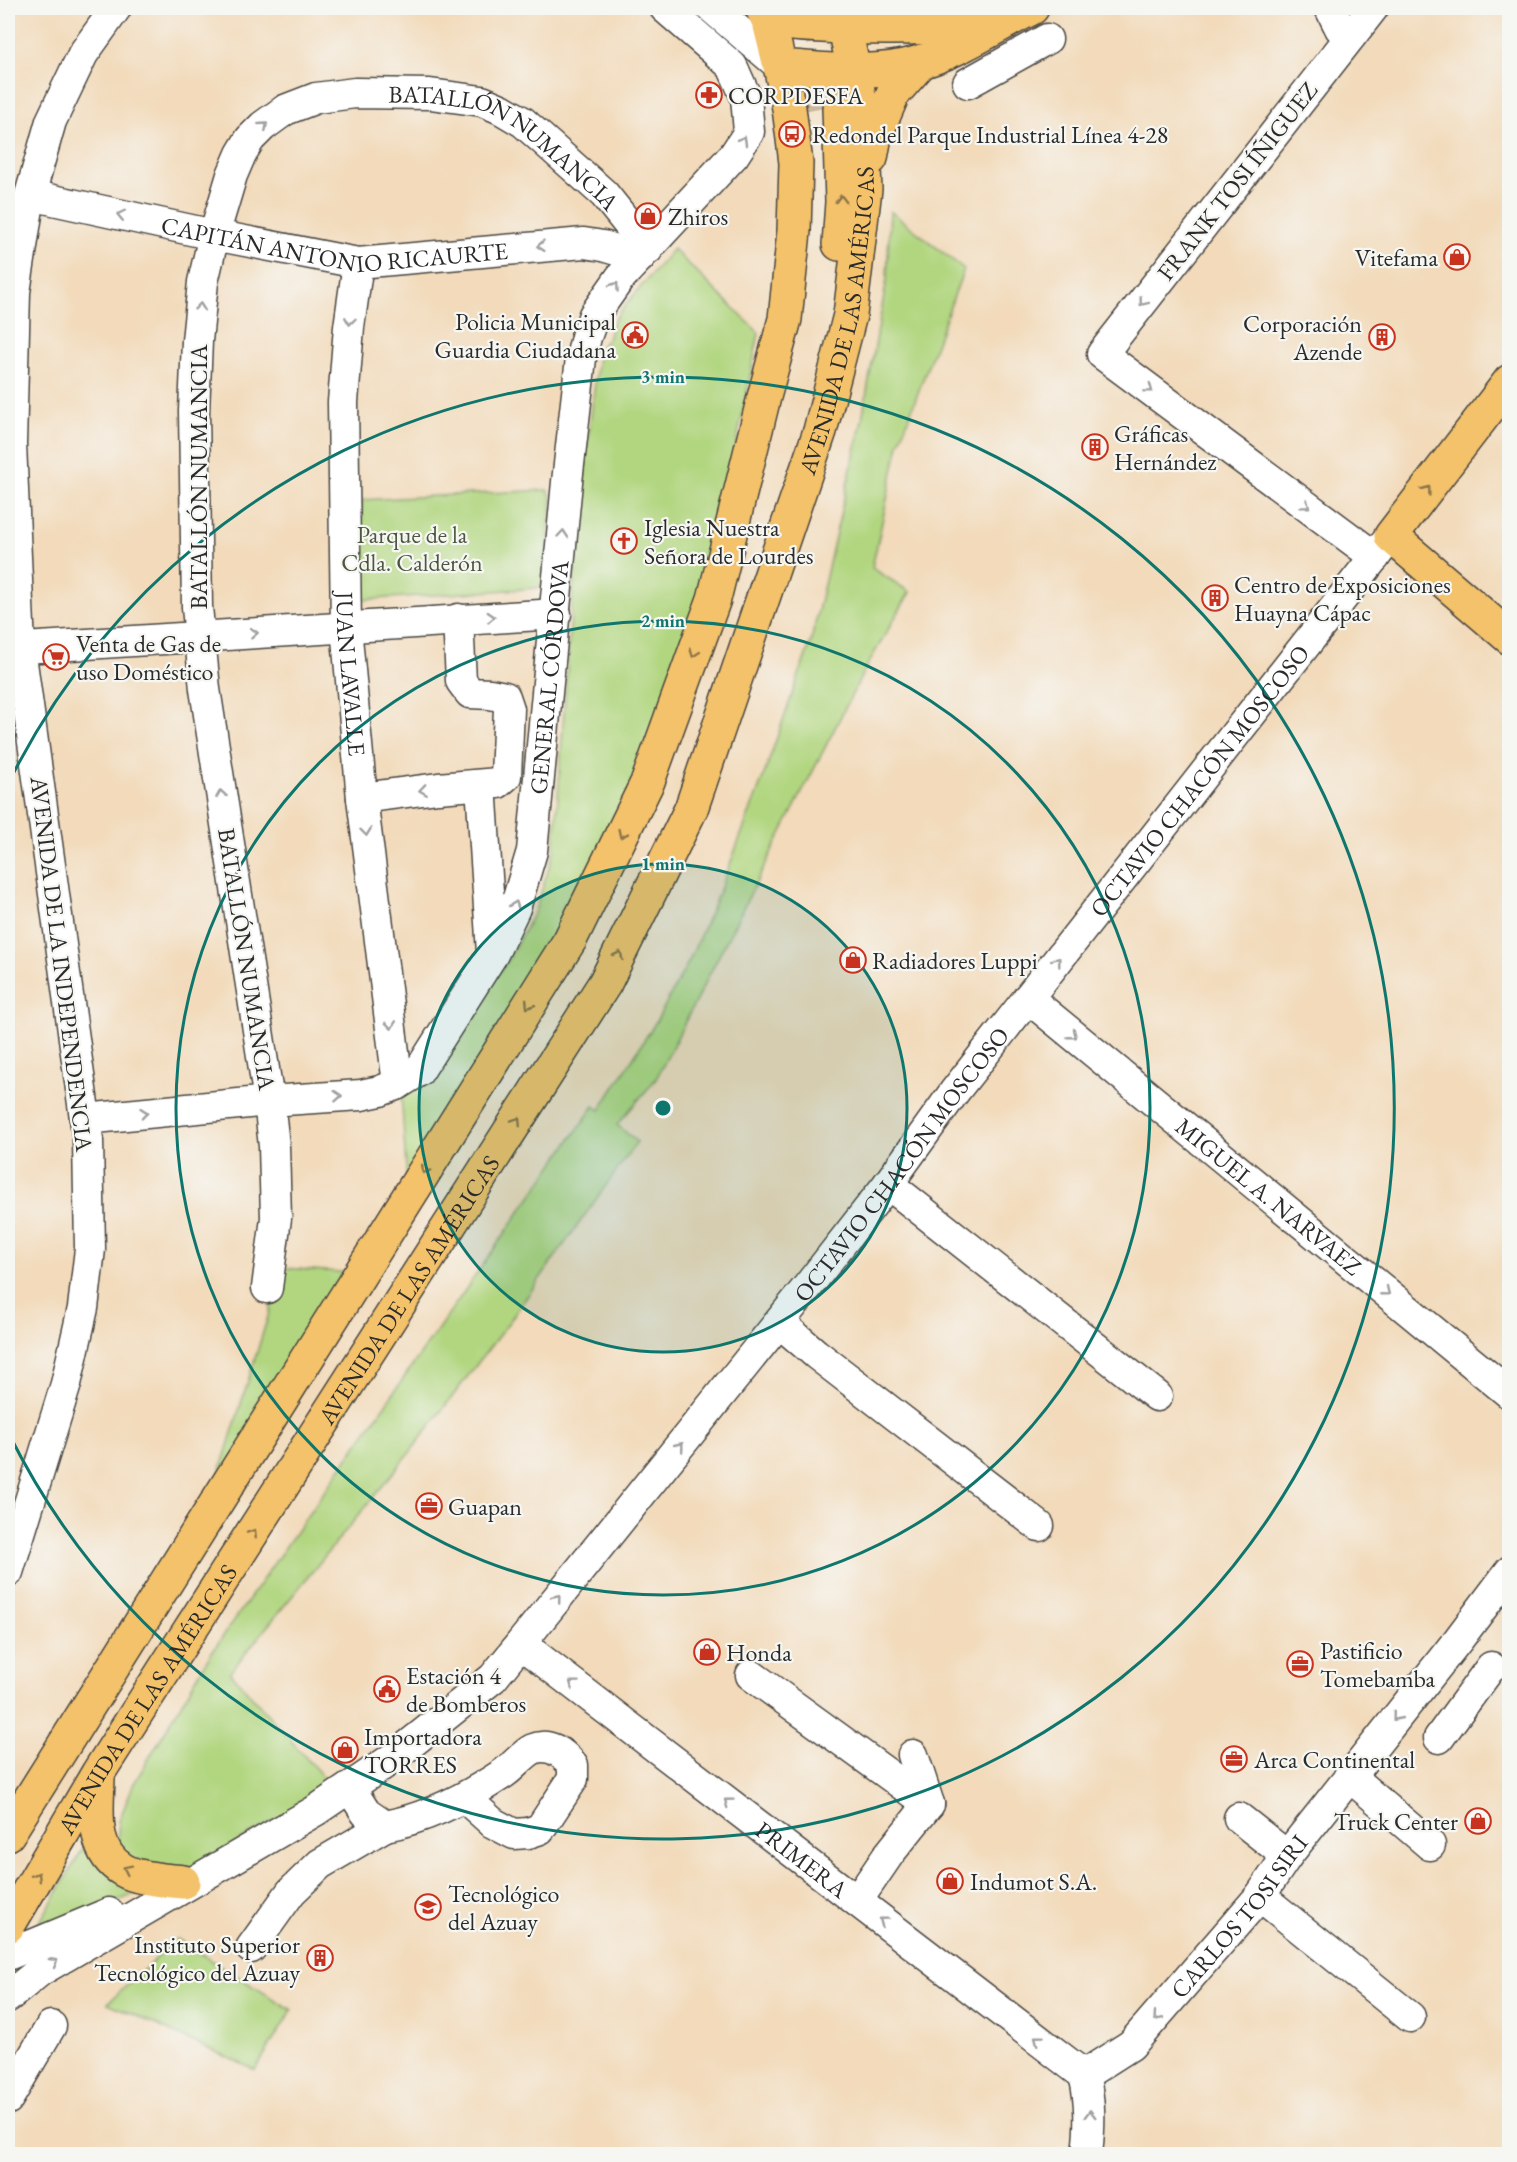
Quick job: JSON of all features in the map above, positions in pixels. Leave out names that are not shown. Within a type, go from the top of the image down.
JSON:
[{"type":"main road","points":[[766,15],[850,14],[909,29],[973,8]]},
{"type":"main road","points":[[941,18],[1018,12]]},
{"type":"main road","points":[[780,66],[855,71],[922,61],[962,45],[1018,12]]},
{"type":"main road","name":"AVENIDA DE LAS AMÉRICAS","points":[[8,1926],[98,1773],[605,983],[691,809],[820,431],[850,315],[865,189],[861,105],[855,71],[850,14]]},
{"type":"main road","name":"AVENIDA DE LAS AMÉRICAS","points":[[714,599],[785,319],[792,261],[796,163],[789,108],[766,15]]},
{"type":"main road","points":[[865,189],[875,136],[893,94],[922,61]]},
{"type":"main road","name":"AVENIDA DE LAS AMÉRICAS","points":[[8,1834],[570,940],[648,782],[714,599],[754,497],[786,391],[812,274],[814,183],[824,109],[842,202],[837,274],[818,374],[753,625]]},
{"type":"main road","name":"OCTAVIO CHACÓN MOSCOSO","points":[[1383,547],[1509,381]]},
{"type":"main road","points":[[1383,547],[1509,638]]},
{"type":"main road","points":[[98,1773],[97,1834],[105,1853],[123,1870],[147,1877],[183,1882]]},
{"type":"street","name":"GENERAL CÓRDOVA","points":[[85,1119],[269,1101],[361,1095],[398,1084],[419,1071],[493,954],[515,908],[532,851],[567,482],[581,358],[586,337],[594,315],[620,278],[735,155],[749,132],[746,97],[732,66],[665,8]]},
{"type":"street","points":[[712,8],[743,19],[766,15]]},
{"type":"street","points":[[712,8],[780,66]]},
{"type":"street","points":[[1330,8],[1340,28],[1350,37]]},
{"type":"street","name":"FRANK TOSI ÍÑIGUEZ","points":[[1373,8],[1102,354],[1383,547]]},
{"type":"street","name":"AVENIDA DE LA INDEPENDENCIA","points":[[8,1572],[66,1384],[83,1308],[90,1249],[88,1140],[14,648],[9,446],[15,292],[30,195],[51,121],[83,54],[111,10]]},
{"type":"street","points":[[968,83],[1047,39]]},
{"type":"street","name":"BATALLÓN NUMANCIA","points":[[267,1288],[276,1218],[274,1146],[205,689],[197,607],[194,411],[196,341],[202,294],[214,235],[232,175],[250,139],[263,126],[285,110],[316,98],[355,93],[430,94],[482,101],[523,122],[604,194],[644,253]]},
{"type":"street","name":"CAPITÁN ANTONIO RICAURTE","points":[[30,195],[214,235],[358,263],[584,243],[644,253]]},
{"type":"street","name":"JUAN LAVALLE","points":[[358,263],[349,327],[343,402],[346,627],[362,798],[398,1084]]},
{"type":"street","name":"OCTAVIO CHACÓN MOSCOSO","points":[[8,1997],[40,1971],[315,1811],[350,1788],[406,1748],[493,1678],[780,1323],[888,1184],[955,1090],[1383,547]]},
{"type":"street","points":[[14,648],[556,614]]},
{"type":"street","points":[[362,798],[498,783],[506,776],[509,709],[506,697],[470,693],[461,681],[458,619]]},
{"type":"street","points":[[481,785],[493,954]]},
{"type":"street","name":"MIGUEL A. NARVAEZ","points":[[1028,998],[1504,1378]]},
{"type":"street","points":[[888,1184],[1157,1396]]},
{"type":"street","points":[[780,1323],[816,1354],[1039,1526]]},
{"type":"street","name":"CARLOS TOSI SIRI","points":[[1084,2074],[1131,2044],[1260,1896],[1287,1856],[1458,1640],[1509,1571]]},
{"type":"street","points":[[1439,1738],[1500,1674],[1458,1640]]},
{"type":"street","name":"PRIMERA","points":[[521,1644],[1084,2074]]},
{"type":"street","points":[[751,1675],[929,1804]]},
{"type":"street","points":[[913,1755],[929,1804]]},
{"type":"street","points":[[1349,1776],[1430,1845]]},
{"type":"street","points":[[350,1788],[366,1813],[386,1826]]},
{"type":"street","points":[[251,1948],[291,1892],[320,1863],[386,1826],[407,1822],[464,1797]]},
{"type":"street","points":[[857,1901],[889,1854],[929,1804]]},
{"type":"street","points":[[1239,1818],[1287,1856]]},
{"type":"street","name":"OCTAVIO CHACÓN MOSCOSO","points":[[8,1954],[217,1868]]},
{"type":"street","points":[[1260,1896],[1410,2017]]},
{"type":"street","points":[[8,2099],[51,2026]]},
{"type":"street","points":[[1084,2074],[1089,2092],[1090,2114],[1087,2154]]},
{"type":"green space","points":[[890,211],[964,269],[899,444],[872,568],[910,592],[864,671],[656,1079],[617,1125],[637,1142],[509,1322],[411,1451],[230,1672],[332,1787],[179,1876],[148,1874],[117,1845],[119,1821],[133,1785],[212,1652],[594,1106],[600,1110],[657,1020],[689,961],[720,890],[761,783],[811,641],[861,425],[887,279]]},
{"type":"green space","points":[[673,249],[759,333],[704,599],[639,778],[564,938],[407,1183],[401,1091],[424,1078],[506,963],[535,911],[554,852],[571,614],[583,483],[599,349],[609,337],[612,323],[623,308]]},
{"type":"green space","name":"Parque de la Cdla. Calderón","points":[[547,490],[552,497],[544,582],[538,588],[360,600],[362,500]]},
{"type":"green space","points":[[283,1268],[353,1273],[209,1507]]},
{"type":"green space","points":[[90,1836],[139,1892],[30,1939]]},
{"type":"green space","points":[[177,1939],[292,2010],[255,2070],[108,2003]]},
{"type":"tunnel","points":[[782,8],[797,51],[809,110]]},
{"type":"tunnel","points":[[812,8],[825,44],[839,108]]},
{"type":"place","name":"CORPDESFA","points":[[709,95]]},
{"type":"place","name":"Redondel Parque Industrial Línea 4-28","points":[[792,134]]},
{"type":"place","name":"Zhiros","points":[[648,216]]},
{"type":"place","name":"Vitefama","points":[[1457,257]]},
{"type":"place","name":"Policia Municipal Guardia Ciudadana","points":[[635,335]]},
{"type":"place","name":"Corporación Azende","points":[[1382,337]]},
{"type":"place","name":"Gráficas Hernández","points":[[1095,447]]},
{"type":"place","name":"Iglesia Nuestra Señora de Lourdes","points":[[624,541]]},
{"type":"place","name":"Centro de Exposiciones Huayna Cápac","points":[[1215,598]]},
{"type":"place","name":"Venta de Gas de uso Doméstico","points":[[56,657]]},
{"type":"place","name":"Radiadores Luppi","points":[[853,960]]},
{"type":"place","name":"Guapan","points":[[429,1506]]},
{"type":"place","name":"Honda","points":[[707,1652]]},
{"type":"place","name":"Pastificio Tomebamba","points":[[1300,1664]]},
{"type":"place","name":"Estación 4 de Bomberos","points":[[387,1689]]},
{"type":"place","name":"Importadora TORRES","points":[[345,1750]]},
{"type":"place","name":"Arca Continental","points":[[1234,1759]]},
{"type":"place","name":"Truck Center","points":[[1478,1821]]},
{"type":"place","name":"Indumot S.A.","points":[[950,1881]]},
{"type":"place","name":"Tecnológico del Azuay","points":[[428,1907]]},
{"type":"place","name":"Instituto Superior Tecnológico del Azuay","points":[[320,1958]]}]
